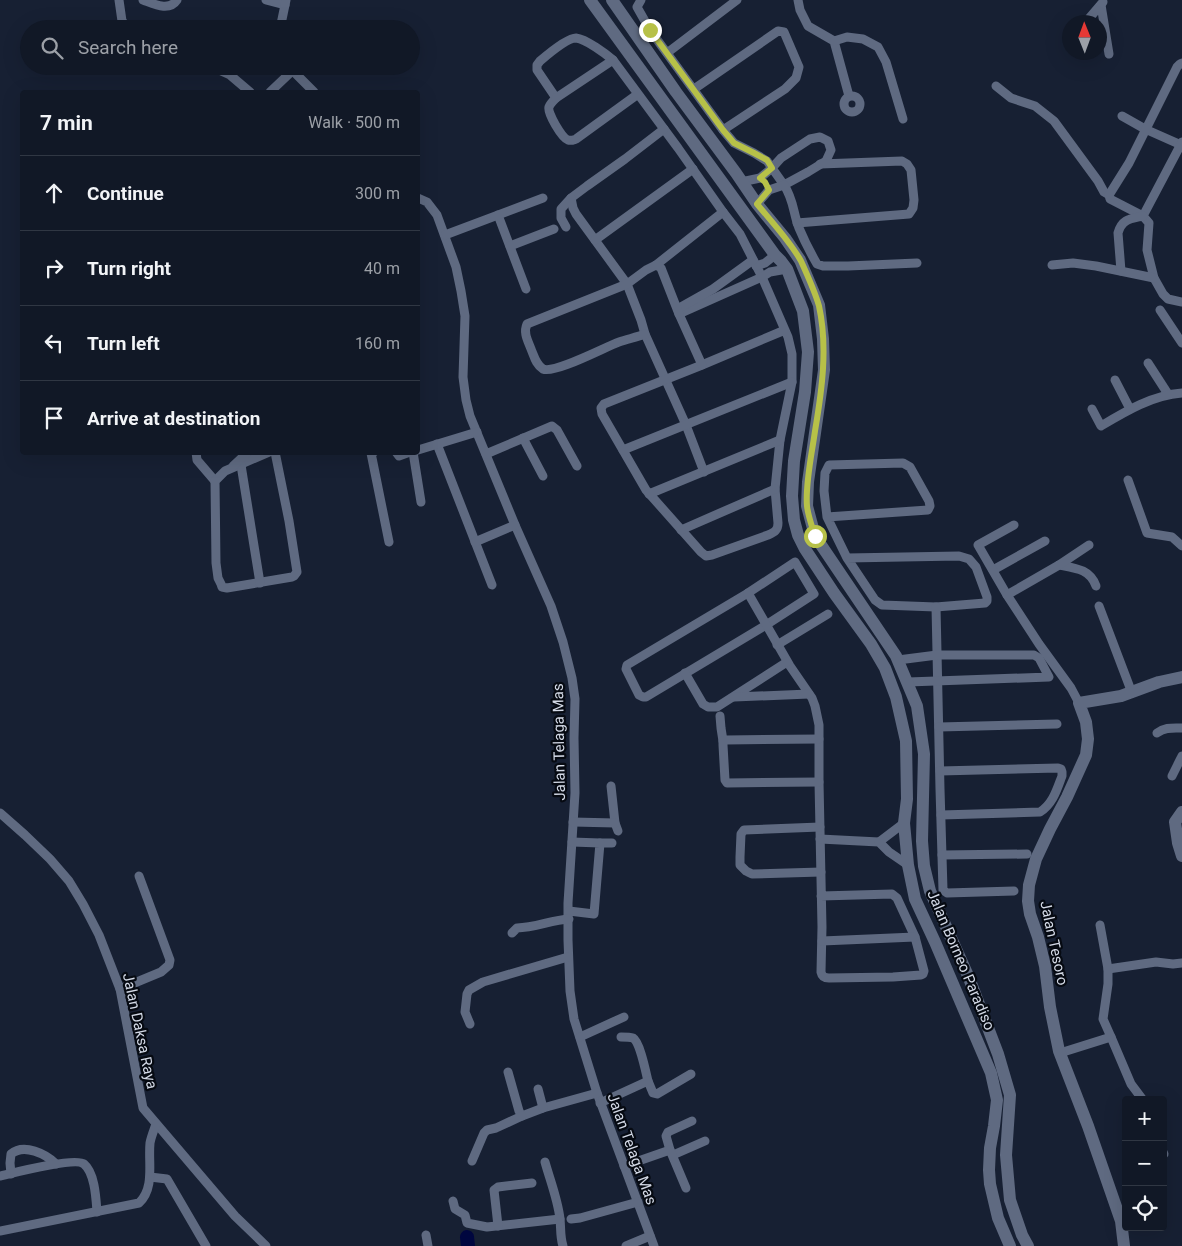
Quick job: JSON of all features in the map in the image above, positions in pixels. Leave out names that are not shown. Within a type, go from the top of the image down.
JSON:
[{"type":"street","points":[[119,0],[122,20]]},
{"type":"street","points":[[143,0],[163,7],[174,4],[177,0]]},
{"type":"street","points":[[266,0],[285,2],[282,20]]},
{"type":"street","name":"Jalan Borneo Paradiso","points":[[590,0],[781,261],[787,270],[803,311],[808,352],[805,392],[794,461],[792,496],[794,520],[798,535],[805,549],[871,644],[885,668],[896,697],[906,741],[907,798],[904,822],[908,865],[915,899],[991,1074],[996,1100],[990,1148],[990,1184],[998,1218],[1010,1246]]},
{"type":"street","name":"Jalan Borneo Paradiso","points":[[612,0],[741,182],[800,260],[819,305],[824,370],[808,482],[807,506],[815,536],[898,660],[916,706],[924,754],[922,841],[924,866],[930,891],[969,978],[998,1054],[1010,1095],[1006,1155],[1010,1200],[1022,1235],[1028,1246]]},
{"type":"street","points":[[641,0],[637,7],[640,15],[723,130],[734,143],[767,160],[792,201],[803,239],[817,264],[823,266],[848,266],[917,263]]},
{"type":"street","points":[[667,53],[737,0]]},
{"type":"street","points":[[798,0],[800,10],[808,26],[834,41],[849,96]]},
{"type":"street","points":[[1092,15],[1102,2]]},
{"type":"street","points":[[1102,2],[1109,54]]},
{"type":"street","points":[[694,89],[778,31],[784,32],[799,67],[796,78],[785,89],[723,130]]},
{"type":"street","points":[[834,41],[847,37],[863,39],[878,47],[886,62],[903,119]]},
{"type":"street","points":[[556,98],[537,70],[537,66],[540,61],[569,40],[576,38],[582,40],[603,51],[613,60],[740,234],[762,277],[785,330],[792,354],[792,382],[780,440],[775,489],[778,528],[768,535],[706,556],[646,490],[602,414],[601,408],[604,404],[785,330]]},
{"type":"street","points":[[613,60],[556,98],[549,107],[551,119],[567,140],[571,141],[638,94]]},
{"type":"street","points":[[1109,195],[1129,163],[1145,128],[1182,63]]},
{"type":"street","points":[[230,75],[248,90]]},
{"type":"street","points":[[272,90],[289,75]]},
{"type":"street","points":[[298,75],[312,90]]},
{"type":"street","points":[[996,86],[1011,98],[1035,106],[1054,121],[1104,192],[1109,195],[1110,199],[1143,216],[1148,223],[1147,250],[1154,278],[1168,299],[1182,302]]},
{"type":"street","points":[[1121,271],[1119,229],[1125,221],[1143,216],[1181,143],[1122,116]]},
{"type":"street","points":[[566,227],[561,209],[571,198],[664,129]]},
{"type":"street","points":[[741,182],[760,178],[781,158],[810,139],[820,136],[828,140],[831,150],[826,160],[784,186],[769,190],[757,204]]},
{"type":"street","points":[[704,156],[717,147]]},
{"type":"street","points":[[798,223],[909,214],[913,208],[911,170],[908,164],[902,161],[820,164]]},
{"type":"street","points":[[595,240],[693,169]]},
{"type":"street","points":[[760,178],[765,182],[769,190]]},
{"type":"street","points":[[445,236],[543,198]]},
{"type":"street","points":[[571,198],[576,214],[627,284],[645,334],[686,425],[704,472]]},
{"type":"street","name":"Jalan Telaga Mas","points":[[420,199],[427,202],[437,215],[456,267],[462,291],[465,316],[462,377],[470,416],[514,525],[551,606],[572,678],[575,699],[575,793],[569,878],[568,957],[574,1019],[600,1103],[654,1246]]},
{"type":"street","points":[[645,334],[619,342],[567,364],[545,370],[538,365],[525,330],[527,324],[627,284],[656,265],[724,212]]},
{"type":"street","points":[[498,215],[526,288]]},
{"type":"street","points":[[510,246],[554,228]]},
{"type":"street","points":[[678,312],[754,263],[765,263],[775,255]]},
{"type":"street","points":[[1052,265],[1073,263],[1154,278]]},
{"type":"street","points":[[656,265],[660,268],[702,365]]},
{"type":"street","points":[[678,312],[770,272],[787,270]]},
{"type":"street","points":[[1160,310],[1182,343]]},
{"type":"street","points":[[1148,363],[1168,394]]},
{"type":"street","points":[[1115,380],[1130,409]]},
{"type":"street","points":[[624,450],[792,382]]},
{"type":"street","points":[[805,392],[821,393]]},
{"type":"street","points":[[1092,410],[1101,426],[1130,409],[1168,394],[1182,393]]},
{"type":"street","points":[[486,454],[550,426],[555,427],[577,466]]},
{"type":"street","points":[[420,449],[477,432]]},
{"type":"street","points":[[523,438],[543,476]]},
{"type":"street","points":[[649,494],[780,440]]},
{"type":"street","points":[[437,444],[492,585]]},
{"type":"street","points":[[197,455],[198,460],[215,481],[216,562],[220,584],[222,587],[227,588],[292,577],[297,572],[277,455]]},
{"type":"street","points":[[231,468],[245,455]]},
{"type":"street","points":[[215,481],[225,471],[263,455]]},
{"type":"street","points":[[371,455],[389,542]]},
{"type":"street","points":[[412,455],[420,502]]},
{"type":"street","points":[[827,517],[928,510],[930,506],[929,501],[910,467],[903,462],[829,465],[825,473],[824,491],[827,517],[847,558],[875,600],[882,605],[936,607],[985,603],[987,601],[976,567],[970,559],[959,556],[847,558]]},
{"type":"street","points":[[241,465],[260,583]]},
{"type":"street","points":[[1128,480],[1147,533],[1172,537],[1182,546]]},
{"type":"street","points":[[681,530],[775,489]]},
{"type":"street","points":[[475,542],[514,525]]},
{"type":"street","name":"Jalan Tesoro","points":[[1014,525],[978,545],[1007,595],[1071,688],[1086,722],[1088,739],[1086,755],[1071,790],[1036,859],[1029,885],[1028,901],[1045,966],[1050,1006],[1060,1053],[1121,1221],[1124,1246]]},
{"type":"street","points":[[993,570],[1045,541]]},
{"type":"street","points":[[1007,595],[1059,565],[1088,545]]},
{"type":"street","points":[[796,562],[814,594],[766,625],[643,697],[639,694],[626,669],[628,664],[748,593],[796,562]]},
{"type":"street","points":[[1059,565],[1074,567],[1087,573],[1094,579],[1096,586]]},
{"type":"street","points":[[748,593],[787,662],[812,698],[820,725],[819,782],[822,975],[825,978],[893,977],[923,974],[924,971],[915,937],[897,898],[892,894],[821,896]]},
{"type":"street","points":[[1099,606],[1132,693]]},
{"type":"street","points":[[936,607],[943,890],[946,893],[1014,891]]},
{"type":"street","points":[[777,645],[828,614]]},
{"type":"street","points":[[898,660],[937,655],[1034,655],[1038,658],[1049,677],[908,682]]},
{"type":"street","points":[[685,673],[703,704],[708,707],[717,707],[787,662]]},
{"type":"street","points":[[1079,704],[1121,696],[1158,682],[1182,677]]},
{"type":"street","points":[[732,697],[809,694]]},
{"type":"street","points":[[720,716],[725,780],[727,784],[819,782]]},
{"type":"street","points":[[902,724],[919,719]]},
{"type":"street","points":[[939,727],[1057,724]]},
{"type":"street","points":[[1156,733],[1169,728],[1182,728]]},
{"type":"street","points":[[723,741],[819,739]]},
{"type":"street","points":[[1172,776],[1182,756]]},
{"type":"street","points":[[940,771],[1058,768],[1062,772],[1052,800],[1040,812],[941,815]]},
{"type":"street","points":[[574,822],[617,827],[611,786]]},
{"type":"street","points":[[1182,812],[1175,822],[1182,856]]},
{"type":"street","name":"Jalan Daksa Raya","points":[[0,813],[26,835],[69,881],[99,935],[120,989],[143,1108],[235,1216],[266,1246]]},
{"type":"street","points":[[879,842],[904,822]]},
{"type":"street","points":[[820,827],[744,830],[741,834],[740,866],[752,874],[821,872]]},
{"type":"street","points":[[820,838],[879,842],[889,852],[908,865]]},
{"type":"street","points":[[572,842],[612,844]]},
{"type":"street","points":[[512,933],[517,928],[527,928],[558,920],[569,915],[594,917],[600,843]]},
{"type":"street","points":[[942,856],[1027,854]]},
{"type":"street","points":[[120,989],[160,972],[169,965],[170,960],[139,876]]},
{"type":"street","points":[[1100,924],[1108,969],[1103,1019],[1131,1084],[1140,1096]]},
{"type":"street","points":[[822,941],[915,937]]},
{"type":"street","points":[[470,1024],[464,1012],[469,990],[483,982],[568,957]]},
{"type":"street","points":[[1108,969],[1156,962],[1182,964]]},
{"type":"street","points":[[580,1036],[624,1017]]},
{"type":"street","points":[[621,1037],[633,1038],[636,1041],[653,1093],[657,1094],[690,1074]]},
{"type":"street","points":[[1060,1053],[1111,1037]]},
{"type":"street","points":[[508,1072],[518,1111],[522,1116]]},
{"type":"street","points":[[600,1103],[648,1081]]},
{"type":"street","points":[[538,1090],[543,1108]]},
{"type":"street","points":[[472,1161],[484,1133],[489,1129],[543,1108],[597,1092]]},
{"type":"street","points":[[686,1188],[666,1136],[668,1132],[692,1121]]},
{"type":"street","points":[[0,1231],[139,1203],[147,1192],[150,1177],[151,1140],[156,1124]]},
{"type":"street","points":[[624,1166],[671,1153],[704,1141]]},
{"type":"street","points":[[11,1174],[11,1154],[17,1150],[38,1152],[56,1164]]},
{"type":"street","points":[[0,1176],[80,1161],[84,1164],[92,1178],[97,1212]]},
{"type":"street","points":[[545,1162],[557,1202],[562,1246]]},
{"type":"street","points":[[150,1177],[167,1179],[206,1246]]},
{"type":"street","points":[[498,1226],[494,1190],[498,1187],[532,1183]]},
{"type":"street","points":[[453,1201],[455,1209],[465,1215],[467,1222],[487,1227],[560,1219]]},
{"type":"street","points":[[571,1219],[638,1202]]},
{"type":"street","points":[[426,1235],[428,1246]]},
{"type":"street","points":[[626,1246],[650,1236]]},
{"type":"waterway","points":[[467,1237],[468,1246]]},
{"type":"route","points":[[650,30],[734,143],[767,160],[772,168],[760,178],[765,182],[769,190],[757,204],[800,260],[819,305],[824,370],[808,482],[807,506],[815,536]]}]
